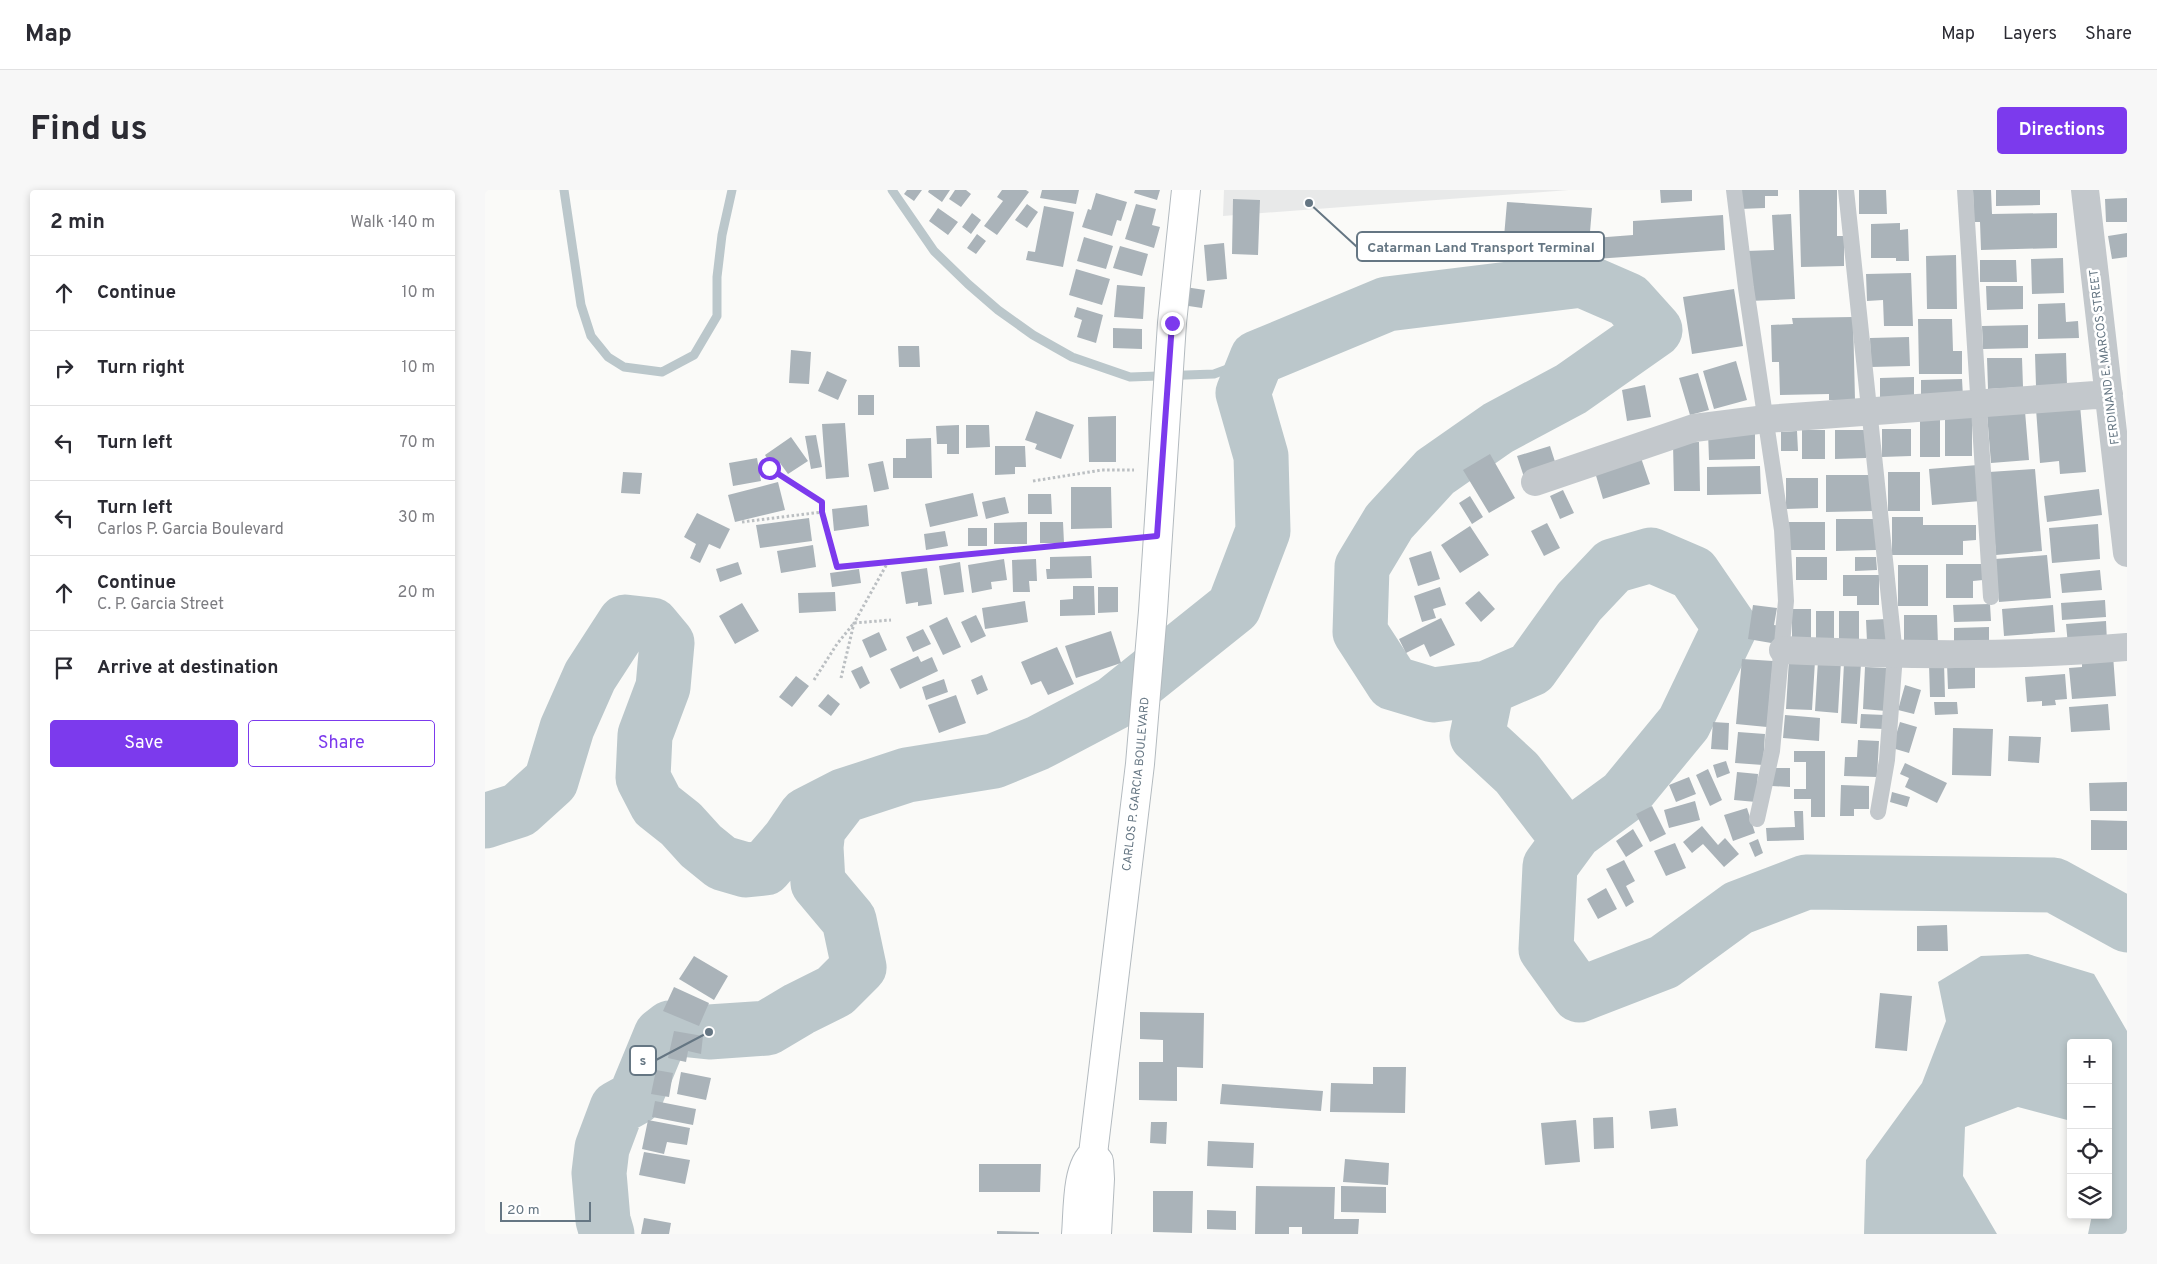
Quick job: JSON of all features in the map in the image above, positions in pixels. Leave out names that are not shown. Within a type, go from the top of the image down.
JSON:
[{"type":"main road","name":"CARLOS P. GARCIA BOULEVARD","points":[[1097,1234],[1101,1179],[1099,1161],[1093,1154],[1140,764],[1153,611],[1172,323],[1186,190]]},
{"type":"main road","name":"CARLOS P. GARCIA BOULEVARD","points":[[1076,1234],[1082,1172],[1087,1158],[1093,1154]]},
{"type":"street","name":"FERDINAND E. MARCOS STREET","points":[[2085,190],[2127,553]]},
{"type":"street","points":[[1535,482],[1694,428],[1766,419],[2109,394]]},
{"type":"street","points":[[1783,650],[1895,655],[2059,653],[2127,648]]},
{"type":"lane","points":[[1734,190],[1746,288],[1782,530],[1786,601],[1783,650],[1772,751],[1757,819]]},
{"type":"lane","points":[[1846,190],[1871,411],[1895,655],[1887,760],[1878,812]]},
{"type":"lane","points":[[1965,190],[1991,597]]},
{"type":"path","points":[[769,468],[822,502],[822,512],[837,567],[1157,536]]},
{"type":"path","points":[[1033,481],[1103,470],[1162,469]]},
{"type":"path","points":[[742,522],[822,512]]},
{"type":"path","points":[[814,680],[837,644],[854,623],[888,562]]},
{"type":"path","points":[[854,623],[891,620]]},
{"type":"path","points":[[841,678],[854,623]]},
{"type":"shaded area","points":[[1224,190],[1569,190],[1223,216]]},
{"type":"shaded area","points":[[2028,954],[2094,974],[2127,1031],[2127,1234],[2088,1234],[2091,1219],[2112,1219],[2112,1039],[2067,1039],[2067,1120],[2018,1107],[1965,1127],[1963,1176],[1997,1234],[1864,1234],[1866,1160],[1922,1083],[1946,1021],[1938,982],[1981,956]]},
{"type":"building","points":[[907,190],[922,190],[914,201],[904,194]]},
{"type":"building","points":[[929,190],[950,190],[942,202],[928,192]]},
{"type":"building","points":[[955,190],[966,190],[971,194],[961,207],[949,199]]},
{"type":"building","points":[[1002,190],[1026,190],[1029,192],[997,235],[984,226],[1003,201],[997,197]]},
{"type":"building","points":[[1042,190],[1079,190],[1076,204],[1040,198]]},
{"type":"building","points":[[1135,190],[1160,190],[1157,200],[1134,193]]},
{"type":"building","points":[[1660,190],[1692,190],[1692,201],[1661,203]]},
{"type":"building","points":[[1740,190],[1778,190],[1778,196],[1765,196],[1765,208],[1740,209]]},
{"type":"building","points":[[1799,190],[1837,190],[1837,236],[1844,236],[1844,266],[1801,267]]},
{"type":"building","points":[[1859,190],[1886,190],[1887,214],[1859,214]]},
{"type":"building","points":[[1973,190],[1991,190],[1992,214],[2057,213],[2057,248],[1981,250],[1980,222],[1974,222]]},
{"type":"building","points":[[1996,190],[2040,190],[2040,205],[1996,206]]},
{"type":"building","points":[[1096,193],[1127,202],[1121,221],[1117,220],[1112,236],[1082,227],[1088,209],[1091,210]]},
{"type":"building","points":[[2127,198],[2127,222],[2106,222],[2105,199]]},
{"type":"building","points":[[1233,199],[1260,200],[1258,255],[1232,254]]},
{"type":"building","points":[[1507,202],[1592,208],[1589,244],[1504,237]]},
{"type":"building","points":[[1027,204],[1038,212],[1027,228],[1015,220]]},
{"type":"building","points":[[1136,204],[1156,209],[1152,225],[1160,227],[1154,248],[1125,239]]},
{"type":"building","points":[[1044,206],[1074,212],[1063,267],[1026,260],[1028,251],[1035,252]]},
{"type":"building","points":[[938,208],[958,222],[948,235],[929,221]]},
{"type":"building","points":[[972,213],[981,220],[971,234],[962,227]]},
{"type":"building","points":[[1791,214],[1795,299],[1749,301],[1746,251],[1774,250],[1772,215]]},
{"type":"building","points":[[1723,215],[1725,250],[1595,259],[1594,238],[1633,235],[1633,221]]},
{"type":"building","points":[[1900,223],[1900,230],[1908,229],[1909,261],[1896,261],[1896,258],[1871,258],[1871,224]]},
{"type":"building","points":[[2127,233],[2127,257],[2112,259],[2108,236]]},
{"type":"building","points":[[977,234],[986,241],[976,254],[967,248]]},
{"type":"building","points":[[1084,237],[1113,246],[1106,269],[1077,261]]},
{"type":"building","points":[[1224,243],[1227,279],[1207,281],[1204,245]]},
{"type":"building","points":[[1120,246],[1148,254],[1142,276],[1113,268]]},
{"type":"building","points":[[1956,255],[1957,309],[1927,309],[1926,256]]},
{"type":"building","points":[[2063,258],[2064,293],[2032,294],[2031,259]]},
{"type":"building","points":[[1980,260],[2016,260],[2017,282],[1980,282]]},
{"type":"building","points":[[1076,269],[1110,279],[1102,305],[1069,295]]},
{"type":"building","points":[[1911,273],[1913,326],[1884,326],[1883,300],[1867,301],[1866,274]]},
{"type":"building","points":[[1117,285],[1145,287],[1143,319],[1114,317]]},
{"type":"building","points":[[1986,286],[2023,286],[2023,309],[1987,310]]},
{"type":"building","points":[[1185,287],[1205,290],[1202,308],[1182,305]]},
{"type":"building","points":[[1734,289],[1743,346],[1692,354],[1683,297]]},
{"type":"building","points":[[2065,303],[2066,322],[2078,321],[2079,338],[2038,339],[2038,304]]},
{"type":"building","points":[[1077,307],[1103,315],[1096,343],[1077,337],[1082,320],[1074,317]]},
{"type":"building","points":[[1853,317],[1855,400],[1829,400],[1829,394],[1780,395],[1779,362],[1772,362],[1771,325],[1793,324],[1792,318]]},
{"type":"building","points":[[1918,319],[1952,319],[1953,351],[1962,351],[1962,374],[1919,374]]},
{"type":"building","points":[[2028,325],[2028,348],[1983,349],[1982,326]]},
{"type":"building","points":[[1113,328],[1142,329],[1142,349],[1113,348]]},
{"type":"building","points":[[1909,337],[1910,366],[1871,367],[1870,338]]},
{"type":"building","points":[[898,346],[919,346],[920,367],[899,367]]},
{"type":"building","points":[[791,350],[811,352],[809,384],[789,383]]},
{"type":"building","points":[[2066,353],[2067,385],[2036,386],[2035,354]]},
{"type":"building","points":[[1987,358],[2022,358],[2023,387],[1988,389]]},
{"type":"building","points":[[1736,361],[1747,400],[1714,409],[1703,371]]},
{"type":"building","points":[[827,371],[847,380],[838,400],[818,391]]},
{"type":"building","points":[[1698,373],[1709,410],[1690,415],[1679,378]]},
{"type":"building","points":[[1914,377],[1914,397],[1880,398],[1880,378]]},
{"type":"building","points":[[1962,379],[1963,397],[1921,398],[1921,380]]},
{"type":"building","points":[[1645,385],[1651,417],[1627,421],[1622,390]]},
{"type":"building","points":[[858,395],[874,395],[874,415],[858,415]]},
{"type":"building","points":[[2080,405],[2086,472],[2060,474],[2059,461],[2040,463],[2036,409]]},
{"type":"building","points":[[1036,411],[1074,425],[1061,459],[1035,449],[1037,444],[1025,440]]},
{"type":"building","points":[[2025,411],[2029,460],[1991,463],[1987,414]]},
{"type":"building","points":[[1116,416],[1116,462],[1089,462],[1088,417]]},
{"type":"building","points":[[1945,417],[1972,417],[1972,456],[1945,456]]},
{"type":"building","points":[[1920,419],[1940,419],[1940,457],[1920,457]]},
{"type":"building","points":[[845,423],[849,477],[826,479],[822,424]]},
{"type":"building","points":[[959,425],[959,454],[947,454],[947,444],[937,444],[936,426]]},
{"type":"building","points":[[966,425],[989,425],[990,447],[966,448]]},
{"type":"building","points":[[1882,429],[1911,429],[1911,456],[1882,457]]},
{"type":"building","points":[[1802,430],[1825,430],[1825,459],[1802,459]]},
{"type":"building","points":[[1835,430],[1866,430],[1866,458],[1835,459]]},
{"type":"building","points":[[1755,431],[1755,459],[1709,460],[1708,432]]},
{"type":"building","points":[[1797,431],[1798,451],[1781,451],[1781,432]]},
{"type":"building","points":[[816,435],[822,467],[811,469],[805,436]]},
{"type":"building","points":[[791,437],[808,461],[788,474],[780,463],[773,468],[765,455]]},
{"type":"building","points":[[931,438],[932,478],[893,478],[893,458],[906,458],[906,439]]},
{"type":"building","points":[[1699,442],[1700,491],[1674,491],[1673,443]]},
{"type":"building","points":[[995,446],[1025,446],[1026,467],[1015,467],[1015,474],[995,475]]},
{"type":"building","points":[[1550,446],[1557,468],[1524,477],[1517,456]]},
{"type":"building","points":[[1490,454],[1515,498],[1489,513],[1463,470]]},
{"type":"building","points":[[1640,455],[1650,484],[1603,499],[1594,469]]},
{"type":"building","points":[[757,458],[761,481],[733,486],[729,463]]},
{"type":"building","points":[[883,461],[889,489],[874,492],[868,464]]},
{"type":"building","points":[[1978,465],[1981,501],[1932,505],[1929,469]]},
{"type":"building","points":[[1760,466],[1761,494],[1707,495],[1707,467]]},
{"type":"building","points":[[2035,469],[2042,551],[1996,555],[1989,472]]},
{"type":"building","points":[[623,472],[642,473],[640,494],[621,493]]},
{"type":"building","points":[[1888,472],[1920,472],[1920,511],[1888,511]]},
{"type":"building","points":[[1826,475],[1873,475],[1873,511],[1826,512]]},
{"type":"building","points":[[1786,478],[1818,478],[1818,508],[1786,509]]},
{"type":"building","points":[[778,482],[785,510],[735,522],[728,495]]},
{"type":"building","points":[[1071,487],[1111,487],[1112,528],[1071,529]]},
{"type":"building","points":[[2099,489],[2102,515],[2047,522],[2044,496]]},
{"type":"building","points":[[1563,490],[1574,513],[1560,519],[1550,496]]},
{"type":"building","points":[[973,493],[978,516],[930,527],[925,504]]},
{"type":"building","points":[[1028,494],[1051,494],[1052,514],[1028,514]]},
{"type":"building","points":[[1470,496],[1483,517],[1472,524],[1459,503]]},
{"type":"building","points":[[1005,497],[1009,513],[986,519],[982,502]]},
{"type":"building","points":[[867,505],[869,526],[834,531],[832,509]]},
{"type":"building","points":[[697,513],[730,529],[720,549],[709,544],[700,563],[690,558],[696,544],[684,537]]},
{"type":"building","points":[[1892,517],[1923,517],[1923,525],[1976,525],[1976,540],[1963,541],[1963,555],[1892,555]]},
{"type":"building","points":[[809,518],[812,541],[760,548],[756,525]]},
{"type":"building","points":[[1836,519],[1876,519],[1876,550],[1836,551]]},
{"type":"building","points":[[1027,522],[1027,544],[994,544],[994,523]]},
{"type":"building","points":[[1040,522],[1063,522],[1064,543],[1040,543]]},
{"type":"building","points":[[1788,522],[1825,522],[1825,550],[1789,550]]},
{"type":"building","points":[[1547,523],[1560,548],[1544,556],[1531,531]]},
{"type":"building","points":[[2098,524],[2100,559],[2052,563],[2049,528]]},
{"type":"building","points":[[1470,526],[1489,555],[1460,573],[1441,545]]},
{"type":"building","points":[[968,528],[987,528],[987,546],[968,546]]},
{"type":"building","points":[[945,531],[948,546],[926,550],[924,534]]},
{"type":"building","points":[[813,545],[816,567],[781,573],[777,551]]},
{"type":"building","points":[[1431,551],[1440,579],[1418,586],[1409,558]]},
{"type":"building","points":[[2047,555],[2051,598],[1999,602],[1995,559]]},
{"type":"building","points":[[1091,556],[1092,578],[1047,579],[1046,569],[1050,569],[1050,557]]},
{"type":"building","points":[[1796,557],[1827,557],[1827,580],[1796,580]]},
{"type":"building","points":[[1855,557],[1876,557],[1877,570],[1855,571]]},
{"type":"building","points":[[1004,559],[1007,580],[991,582],[992,589],[972,593],[968,565]]},
{"type":"building","points":[[1036,559],[1037,581],[1029,581],[1030,592],[1013,592],[1012,560]]},
{"type":"building","points":[[738,562],[742,574],[720,582],[716,569]]},
{"type":"building","points":[[960,562],[964,592],[944,595],[939,566]]},
{"type":"building","points":[[1946,564],[1983,564],[1983,580],[1973,581],[1973,598],[1946,598]]},
{"type":"building","points":[[1898,565],[1928,565],[1928,606],[1898,606]]},
{"type":"building","points":[[927,568],[932,604],[918,606],[918,602],[906,604],[901,572]]},
{"type":"building","points":[[859,569],[861,583],[832,587],[830,573]]},
{"type":"building","points":[[2100,570],[2102,590],[2062,593],[2060,574]]},
{"type":"building","points":[[1843,575],[1879,575],[1879,605],[1857,605],[1857,596],[1843,596]]},
{"type":"building","points":[[1073,586],[1094,586],[1095,615],[1060,616],[1060,600],[1073,599]]},
{"type":"building","points":[[1098,587],[1118,587],[1118,612],[1098,613]]},
{"type":"building","points":[[1440,587],[1446,605],[1433,609],[1436,618],[1422,622],[1414,596]]},
{"type":"building","points":[[1479,591],[1495,609],[1481,622],[1465,603]]},
{"type":"building","points":[[835,592],[836,611],[799,613],[798,593]]},
{"type":"building","points":[[2105,600],[2106,617],[2062,620],[2061,603]]},
{"type":"building","points":[[1025,601],[1028,622],[985,629],[982,608]]},
{"type":"building","points":[[742,603],[759,631],[735,644],[719,616]]},
{"type":"building","points":[[1990,604],[1991,621],[1954,622],[1953,605]]},
{"type":"building","points":[[1753,605],[1777,608],[1774,625],[1780,626],[1777,644],[1748,639]]},
{"type":"building","points":[[2053,605],[2055,632],[2004,636],[2002,609]]},
{"type":"building","points":[[1792,609],[1811,609],[1811,646],[1792,646]]},
{"type":"building","points":[[1816,611],[1834,611],[1834,646],[1816,647]]},
{"type":"building","points":[[1839,611],[1859,611],[1859,648],[1839,648]]},
{"type":"building","points":[[976,615],[986,636],[971,643],[961,622]]},
{"type":"building","points":[[1904,615],[1937,615],[1938,646],[1904,647]]},
{"type":"building","points":[[947,617],[961,647],[943,655],[929,626]]},
{"type":"building","points":[[1441,618],[1455,645],[1430,657],[1424,644],[1406,653],[1399,639]]},
{"type":"building","points":[[1886,619],[1886,641],[1867,642],[1866,620]]},
{"type":"building","points":[[2106,621],[2107,642],[2068,645],[2066,624]]},
{"type":"building","points":[[1989,627],[1989,648],[1954,649],[1954,628]]},
{"type":"building","points":[[923,629],[931,644],[913,652],[906,637]]},
{"type":"building","points":[[1111,631],[1121,663],[1076,678],[1065,646]]},
{"type":"building","points":[[879,632],[887,650],[870,658],[862,640]]},
{"type":"building","points":[[1057,647],[1074,684],[1048,695],[1041,681],[1031,685],[1021,662]]},
{"type":"building","points":[[2113,655],[2116,696],[2072,699],[2069,668],[2082,667],[2082,658]]},
{"type":"building","points":[[918,656],[921,662],[932,657],[938,671],[900,689],[890,669]]},
{"type":"building","points":[[1742,659],[1773,661],[1767,727],[1736,724]]},
{"type":"building","points":[[1789,659],[1815,661],[1812,710],[1786,709]]},
{"type":"building","points":[[1818,660],[1841,661],[1838,713],[1815,711]]},
{"type":"building","points":[[1844,663],[1861,664],[1857,724],[1841,723]]},
{"type":"building","points":[[1944,663],[1945,697],[1930,697],[1929,664]]},
{"type":"building","points":[[1975,663],[1975,688],[1948,689],[1947,664]]},
{"type":"building","points":[[862,666],[870,683],[860,689],[851,671]]},
{"type":"building","points":[[1865,667],[1888,668],[1886,711],[1863,709]]},
{"type":"building","points":[[2065,674],[2067,699],[2055,700],[2056,705],[2042,706],[2042,701],[2027,702],[2025,677]]},
{"type":"building","points":[[982,675],[988,690],[977,695],[971,680]]},
{"type":"building","points":[[796,676],[809,686],[792,707],[779,697]]},
{"type":"building","points":[[944,679],[948,692],[926,700],[922,687]]},
{"type":"building","points":[[1905,685],[1921,690],[1914,714],[1898,710]]},
{"type":"building","points":[[828,694],[840,704],[831,716],[818,706]]},
{"type":"building","points":[[956,695],[966,723],[939,733],[928,705]]},
{"type":"building","points":[[1934,702],[1957,702],[1958,714],[1935,715]]},
{"type":"building","points":[[2108,704],[2110,730],[2071,732],[2069,707]]},
{"type":"building","points":[[1861,714],[1885,715],[1884,729],[1860,728]]},
{"type":"building","points":[[1785,715],[1820,718],[1819,741],[1783,738]]},
{"type":"building","points":[[1713,722],[1729,723],[1728,750],[1711,749]]},
{"type":"building","points":[[1900,722],[1917,727],[1909,753],[1892,748]]},
{"type":"building","points":[[1953,728],[1993,729],[1991,776],[1952,775]]},
{"type":"building","points":[[1738,732],[1765,734],[1763,765],[1735,763]]},
{"type":"building","points":[[2009,736],[2041,737],[2039,763],[2008,761]]},
{"type":"building","points":[[1858,740],[1879,741],[1877,777],[1844,776],[1845,757],[1857,757]]},
{"type":"building","points":[[1794,751],[1825,751],[1825,817],[1811,817],[1811,799],[1794,799],[1794,789],[1806,789],[1806,762],[1794,762]]},
{"type":"building","points":[[1726,761],[1730,773],[1717,778],[1713,765]]},
{"type":"building","points":[[1905,763],[1947,783],[1937,803],[1905,787],[1909,778],[1900,774]]},
{"type":"building","points":[[1772,768],[1790,768],[1790,787],[1772,786]]},
{"type":"building","points":[[1708,769],[1722,800],[1710,806],[1696,775]]},
{"type":"building","points":[[1737,772],[1758,774],[1756,802],[1734,800]]},
{"type":"building","points":[[1689,777],[1696,794],[1676,802],[1669,785]]},
{"type":"building","points":[[2127,782],[2127,811],[2090,811],[2089,783]]},
{"type":"building","points":[[1841,785],[1869,786],[1869,809],[1854,809],[1854,816],[1840,816]]},
{"type":"building","points":[[1892,792],[1910,797],[1907,807],[1890,802]]},
{"type":"building","points":[[1695,801],[1700,820],[1669,828],[1664,810]]},
{"type":"building","points":[[1652,806],[1666,834],[1650,842],[1636,814]]},
{"type":"building","points":[[1747,808],[1755,833],[1733,841],[1724,815]]},
{"type":"building","points":[[1794,811],[1803,811],[1804,840],[1767,841],[1766,828],[1795,827]]},
{"type":"building","points":[[2091,820],[2127,821],[2127,850],[2091,850]]},
{"type":"building","points":[[1702,826],[1718,845],[1725,838],[1739,854],[1724,867],[1703,844],[1692,853],[1683,842]]},
{"type":"building","points":[[1633,829],[1643,846],[1626,857],[1616,841]]},
{"type":"building","points":[[1758,839],[1763,853],[1755,857],[1749,843]]},
{"type":"building","points":[[1675,843],[1686,868],[1666,876],[1654,851]]},
{"type":"building","points":[[1624,860],[1635,881],[1626,886],[1634,902],[1626,907],[1606,869]]},
{"type":"building","points":[[1606,888],[1617,909],[1598,919],[1587,899]]},
{"type":"building","points":[[1947,925],[1948,951],[1917,951],[1917,926]]},
{"type":"building","points":[[694,956],[728,976],[714,1000],[679,979]]},
{"type":"building","points":[[674,987],[709,1003],[699,1026],[663,1011]]},
{"type":"building","points":[[1880,993],[1912,996],[1907,1051],[1875,1048]]},
{"type":"building","points":[[1140,1012],[1204,1013],[1203,1068],[1177,1067],[1177,1101],[1139,1100],[1139,1062],[1163,1062],[1163,1040],[1140,1039]]},
{"type":"building","points":[[674,1031],[703,1036],[701,1054],[688,1051],[686,1062],[668,1058]]},
{"type":"building","points":[[1373,1067],[1406,1067],[1405,1113],[1330,1112],[1331,1083],[1373,1084]]},
{"type":"building","points":[[656,1070],[673,1073],[669,1097],[651,1094]]},
{"type":"building","points":[[681,1072],[711,1078],[706,1100],[677,1094]]},
{"type":"building","points":[[1222,1084],[1323,1091],[1321,1111],[1220,1104]]},
{"type":"building","points":[[655,1101],[696,1109],[693,1125],[652,1117]]},
{"type":"building","points":[[1676,1108],[1678,1126],[1651,1129],[1649,1111]]},
{"type":"building","points":[[1613,1117],[1614,1148],[1594,1149],[1593,1118]]},
{"type":"building","points":[[648,1120],[690,1128],[687,1145],[667,1142],[664,1154],[642,1149]]},
{"type":"building","points":[[1576,1120],[1580,1162],[1545,1165],[1541,1123]]},
{"type":"building","points":[[1151,1122],[1167,1122],[1166,1144],[1150,1143]]},
{"type":"building","points":[[1208,1141],[1254,1143],[1253,1168],[1207,1166]]},
{"type":"building","points":[[644,1152],[690,1160],[685,1184],[639,1175]]},
{"type":"building","points":[[1345,1159],[1389,1163],[1388,1185],[1343,1182]]},
{"type":"building","points":[[979,1164],[1041,1164],[1040,1192],[979,1192]]},
{"type":"building","points":[[1256,1186],[1335,1187],[1334,1219],[1359,1219],[1358,1234],[1302,1234],[1302,1227],[1289,1227],[1289,1234],[1255,1234]]},
{"type":"building","points":[[1341,1186],[1386,1187],[1386,1213],[1341,1212]]},
{"type":"building","points":[[1153,1191],[1193,1191],[1192,1233],[1153,1232]]},
{"type":"building","points":[[1207,1210],[1236,1211],[1236,1230],[1207,1229]]},
{"type":"building","points":[[644,1218],[671,1223],[669,1234],[641,1234]]},
{"type":"building","points":[[997,1231],[1039,1232],[1039,1234],[997,1234]]},
{"type":"waterway","points":[[564,190],[581,305],[591,336],[608,357],[624,367],[662,372],[694,355],[717,316],[717,277],[722,235],[732,190]]},
{"type":"waterway","points":[[892,190],[934,251],[968,284],[998,310],[1033,335],[1072,357],[1130,377],[1214,374],[1257,358]]},
{"type":"waterway","points":[[485,821],[519,810],[551,781],[567,728],[590,676],[625,622],[652,625],[667,643],[663,687],[645,735],[643,778],[657,805],[681,824],[701,846],[722,863],[746,870],[765,868],[789,840],[806,815],[843,796],[907,775],[994,761],[1038,743],[1114,703],[1234,607],[1263,531],[1261,456],[1243,393],[1257,358],[1387,304],[1582,280],[1628,300],[1655,330],[1571,389],[1498,428],[1435,472],[1389,522],[1362,567],[1360,632],[1393,683],[1433,695],[1487,688],[1531,669],[1579,602],[1613,566],[1651,555],[1693,573],[1730,627],[1684,723],[1624,796],[1575,832],[1550,866],[1546,949],[1579,995],[1664,962],[1738,908],[1806,882],[2054,885],[2127,925]]},
{"type":"waterway","points":[[1487,688],[1477,736],[1517,773],[1557,825],[1575,832]]},
{"type":"waterway","points":[[607,1234],[603,1220],[599,1173],[602,1148],[617,1108],[635,1098],[661,1035],[670,1028],[709,1032],[767,1028],[835,991],[859,967],[849,920],[818,883],[816,847],[818,829],[841,799]]},
{"type":"place","name":"Catarman Land Transport Terminal","points":[[1309,203]]},
{"type":"place","name":"s","points":[[709,1032]]},
{"type":"route","points":[[769,468],[822,502],[822,512],[837,567],[1157,536],[1172,323]]}]
